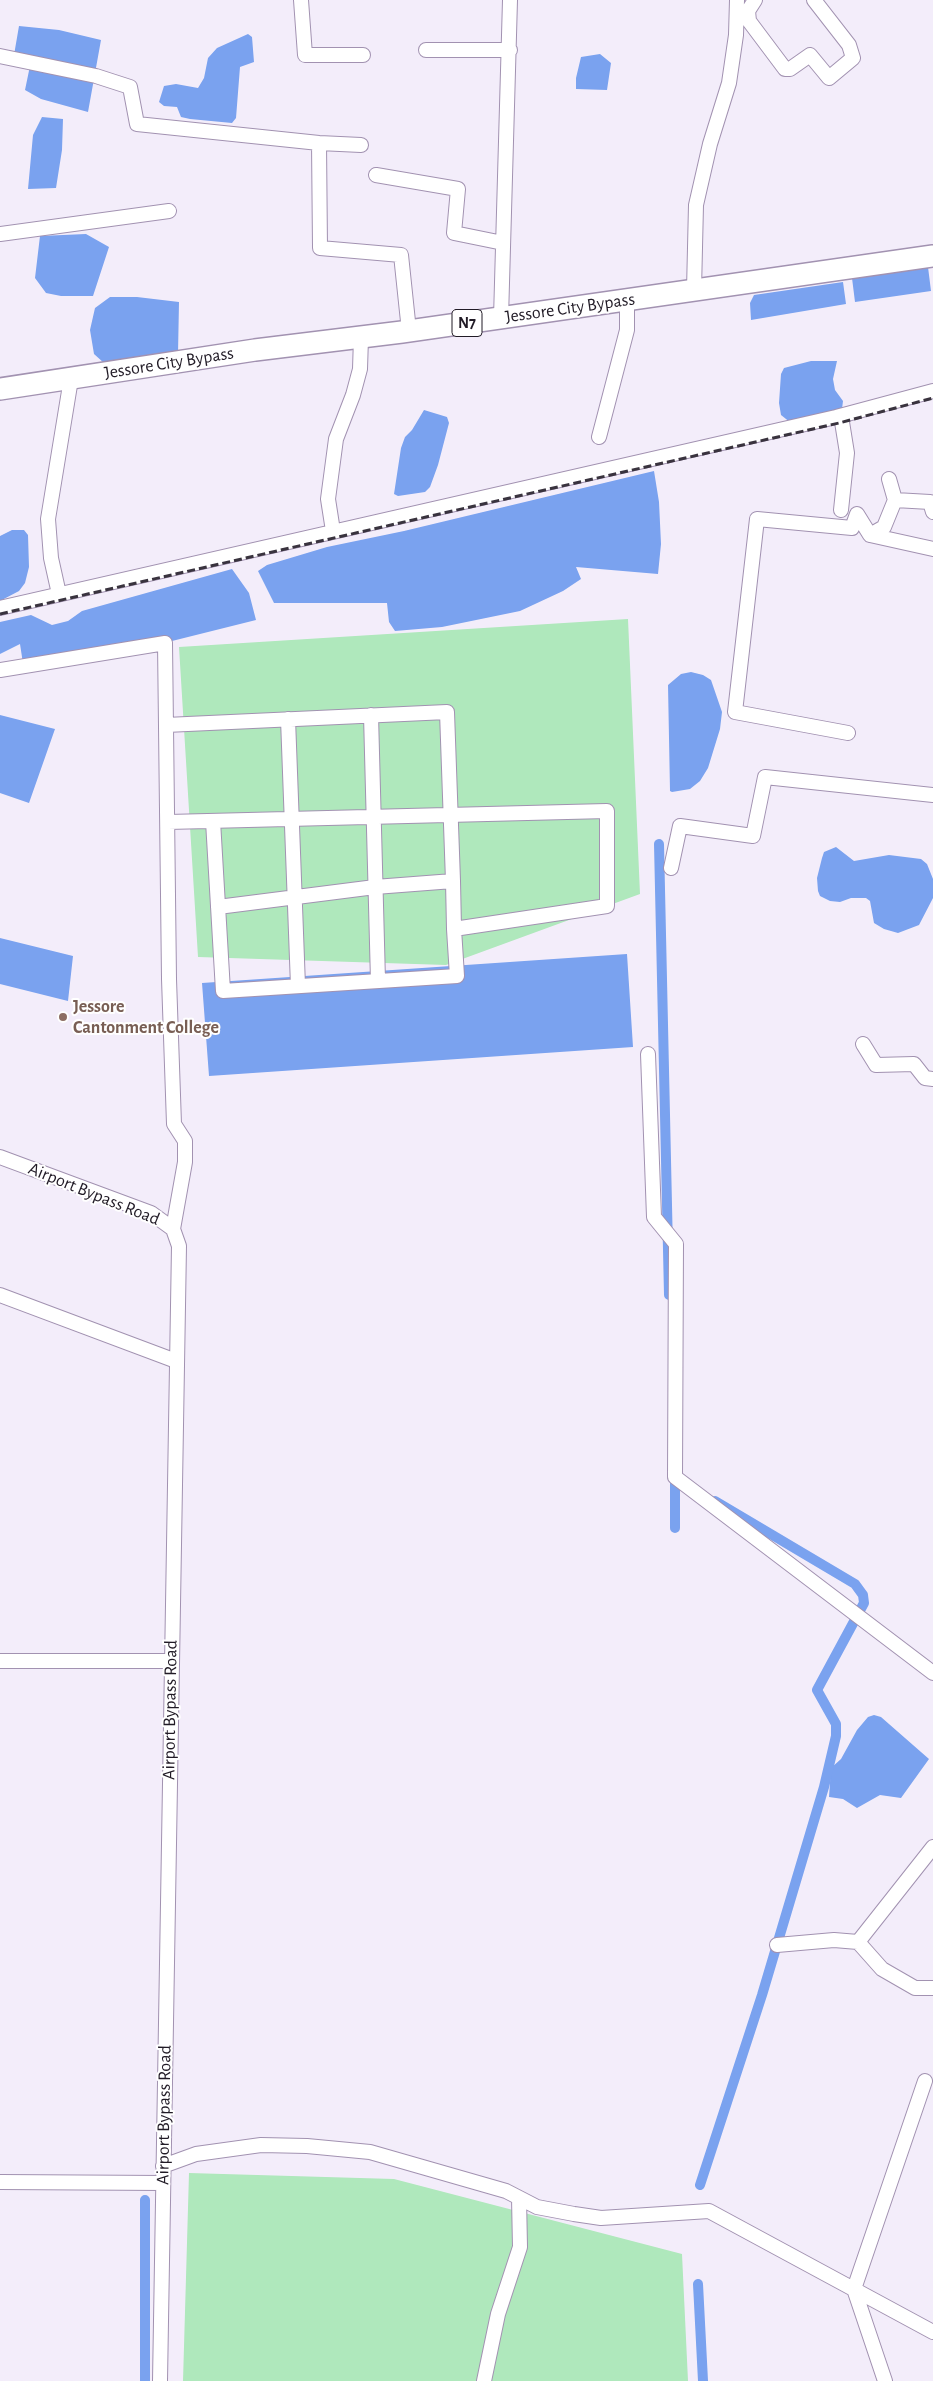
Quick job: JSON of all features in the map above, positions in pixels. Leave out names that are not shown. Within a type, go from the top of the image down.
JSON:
[{"type":"highway","name":"Jessore City Bypass","points":[[0,389],[255,350],[361,338],[933,256]]},
{"type":"street","points":[[302,0],[305,54],[363,54]]},
{"type":"street","points":[[501,318],[510,0]]},
{"type":"street","points":[[694,290],[696,205],[710,144],[729,83],[736,35],[737,0]]},
{"type":"street","points":[[755,0],[748,11],[749,20],[785,70],[790,69],[810,55],[830,78],[853,58],[849,45],[814,0]]},
{"type":"street","points":[[426,50],[510,50]]},
{"type":"street","points":[[0,56],[96,76],[130,87],[137,124],[319,143],[361,145]]},
{"type":"street","points":[[319,143],[320,248],[401,255],[409,331]]},
{"type":"street","points":[[376,174],[458,188],[454,233],[503,243]]},
{"type":"street","points":[[0,234],[169,211]]},
{"type":"street","points":[[600,437],[627,330],[627,300]]},
{"type":"street","points":[[333,532],[328,499],[336,439],[353,395],[360,370],[361,338]]},
{"type":"street","points":[[59,594],[51,558],[48,519],[71,379]]},
{"type":"street","points":[[0,608],[836,417],[933,391]]},
{"type":"street","points":[[841,510],[847,453],[842,422]]},
{"type":"street","points":[[870,535],[884,527],[895,500],[889,478]]},
{"type":"street","points":[[895,500],[930,502],[933,512]]},
{"type":"street","points":[[848,733],[736,712],[756,519],[852,528],[857,514],[870,535],[933,549]]},
{"type":"street","points":[[0,670],[165,643],[174,1124],[185,1141],[186,1162],[173,1229]]},
{"type":"street","points":[[166,725],[447,712],[457,976],[223,991],[213,821]]},
{"type":"street","points":[[371,715],[378,981]]},
{"type":"street","points":[[288,719],[298,986]]},
{"type":"street","points":[[671,868],[680,826],[753,836],[765,777],[933,795]]},
{"type":"street","points":[[168,822],[607,811],[607,906],[454,929]]},
{"type":"street","points":[[218,907],[375,887],[452,881]]},
{"type":"street","points":[[863,1044],[876,1065],[914,1064],[925,1078],[933,1079]]},
{"type":"street","points":[[648,1054],[654,1217],[676,1244],[675,1477],[933,1673]]},
{"type":"street","name":"Airport Bypass Road","points":[[0,1157],[151,1214],[173,1229],[179,1246],[171,1453],[171,1661],[160,2381]]},
{"type":"street","points":[[0,1295],[176,1361]]},
{"type":"street","points":[[0,1661],[171,1661]]},
{"type":"street","points":[[858,1942],[933,1847]]},
{"type":"street","points":[[777,1945],[834,1940],[858,1942],[882,1969],[915,1988],[933,1988]]},
{"type":"street","points":[[884,2381],[854,2289],[925,2081]]},
{"type":"street","points":[[163,2166],[196,2154],[252,2146],[307,2146],[370,2152],[454,2174],[506,2191],[537,2207],[602,2218],[709,2211],[933,2332]]},
{"type":"street","points":[[0,2182],[163,2183]]},
{"type":"street","points":[[484,2381],[498,2314],[520,2247],[519,2198]]},
{"type":"green space","points":[[628,619],[640,894],[446,965],[198,957],[179,647]]},
{"type":"green space","points":[[189,2173],[394,2179],[682,2254],[688,2381],[183,2381]]},
{"type":"water","points":[[19,26],[59,30],[101,40],[88,112],[41,99],[25,90],[31,61],[14,55]]},
{"type":"water","points":[[248,34],[252,37],[254,62],[240,67],[236,118],[232,123],[181,117],[177,107],[164,106],[159,102],[164,86],[176,84],[198,88],[204,78],[208,58],[217,48]]},
{"type":"water","points":[[600,54],[611,63],[607,90],[576,89],[576,78],[581,57]]},
{"type":"water","points":[[42,117],[63,119],[62,150],[56,188],[28,189],[33,135]]},
{"type":"water","points":[[86,234],[109,247],[93,296],[61,296],[46,293],[35,278],[40,236]]},
{"type":"water","points":[[928,267],[931,291],[855,302],[852,278]]},
{"type":"water","points":[[843,282],[846,304],[751,320],[750,303],[754,295]]},
{"type":"water","points":[[110,297],[137,297],[179,302],[178,354],[104,363],[94,354],[90,330],[95,308]]},
{"type":"water","points":[[811,361],[837,361],[833,379],[835,390],[843,401],[842,409],[791,423],[781,415],[779,403],[781,374],[784,368]]},
{"type":"water","points":[[424,410],[447,417],[449,423],[438,465],[430,487],[425,492],[398,496],[394,494],[401,448],[405,437],[412,430]]},
{"type":"water","points":[[654,471],[659,502],[661,544],[658,574],[576,567],[581,579],[563,591],[520,611],[442,627],[395,631],[389,622],[387,603],[274,603],[258,571],[267,565],[327,547],[404,531]]},
{"type":"water","points":[[12,530],[24,530],[28,535],[29,567],[25,583],[19,591],[0,601],[0,536]]},
{"type":"water","points":[[232,569],[249,593],[256,620],[140,649],[24,670],[20,644],[0,654],[0,622],[31,615],[52,625],[68,621],[82,611]]},
{"type":"water","points":[[691,672],[703,675],[711,680],[722,712],[720,729],[708,768],[700,781],[690,789],[672,792],[670,791],[668,685],[681,674]]},
{"type":"water","points":[[0,715],[55,729],[29,803],[0,793]]},
{"type":"water","points":[[836,847],[854,861],[889,855],[921,859],[927,864],[933,879],[933,898],[919,925],[898,933],[884,929],[874,923],[870,901],[866,898],[851,898],[840,902],[830,901],[820,896],[817,878],[822,858],[824,852]]},
{"type":"water","points":[[0,938],[73,956],[68,1001],[0,984]]},
{"type":"water","points":[[627,954],[633,1047],[209,1076],[202,983]]},
{"type":"water","points":[[874,1715],[881,1717],[929,1759],[901,1798],[880,1795],[857,1808],[843,1799],[829,1797],[831,1768],[841,1759],[857,1730],[868,1717]]},
{"type":"waterway","points":[[659,844],[669,1295]]},
{"type":"waterway","points":[[675,1472],[675,1528]]},
{"type":"waterway","points":[[700,2185],[762,1995],[824,1787],[836,1736],[836,1724],[817,1690],[864,1603],[863,1595],[855,1584],[715,1501]]},
{"type":"waterway","points":[[145,2200],[145,2381]]},
{"type":"waterway","points":[[698,2284],[703,2381]]},
{"type":"railway","points":[[0,614],[839,423],[933,398]]},
{"type":"place","name":"Jessore Cantonment College","points":[[63,1017]]}]
